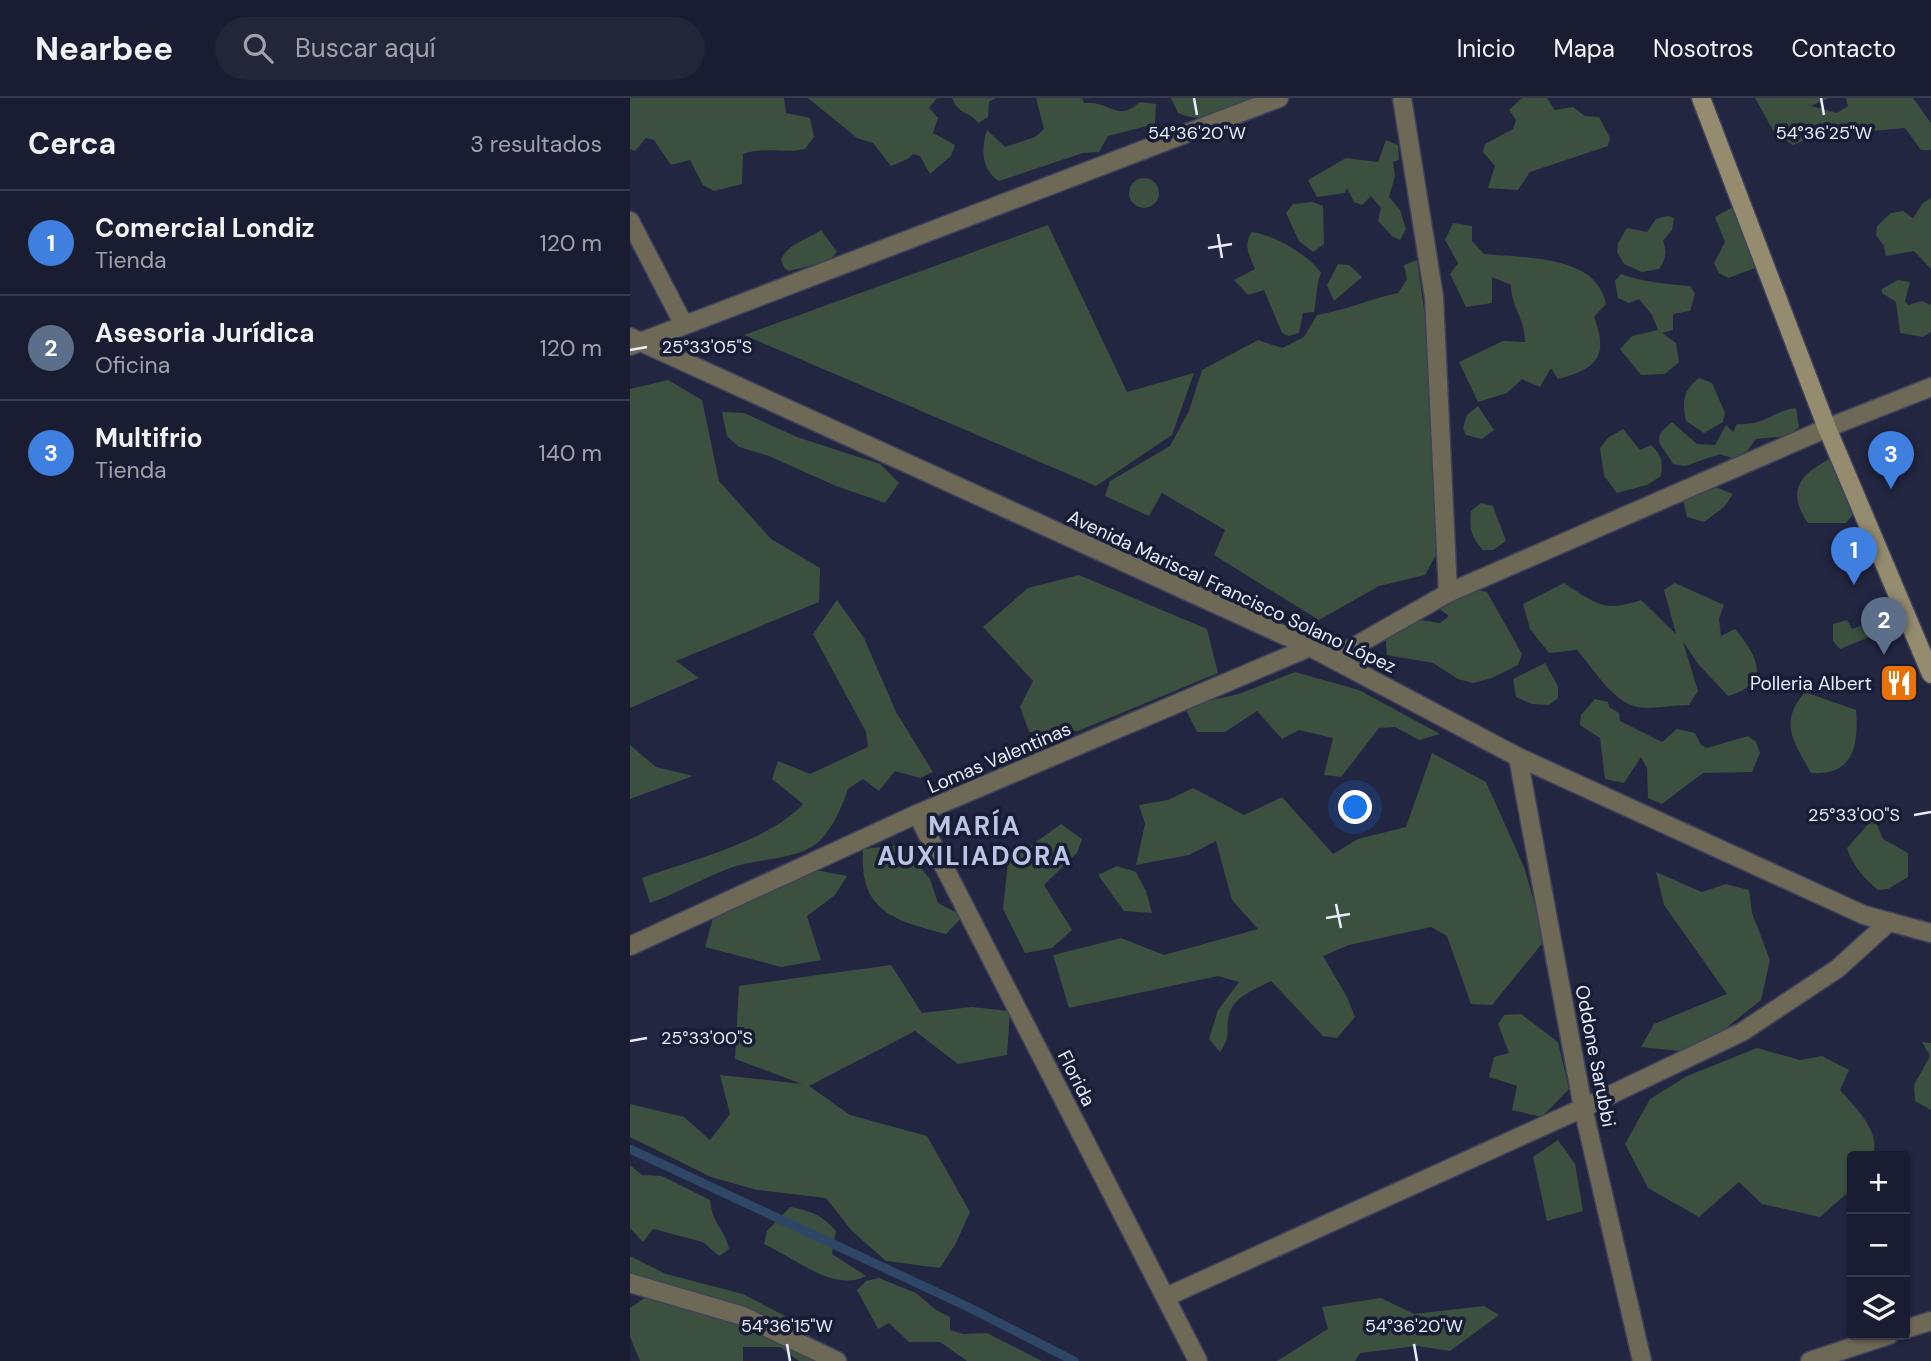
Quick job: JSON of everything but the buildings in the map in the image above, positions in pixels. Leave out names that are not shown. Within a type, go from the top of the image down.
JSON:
[{"type":"main road","points":[[1701,98],[1827,428],[1931,674]]},
{"type":"street","points":[[634,342],[1279,98]]},
{"type":"street","points":[[1402,98],[1434,297],[1448,593]]},
{"type":"street","points":[[630,221],[684,325]]},
{"type":"street","name":"Avenida Mariscal Francisco Solano López","points":[[634,342],[1311,647],[1518,757],[1864,915],[1931,933]]},
{"type":"street","points":[[1334,658],[1448,593],[1827,428],[1931,387]]},
{"type":"street","name":"Lomas Valentinas","points":[[630,946],[917,814],[1311,647]]},
{"type":"street","name":"Oddone Sarubbi","points":[[1518,757],[1583,1108],[1642,1361]]},
{"type":"street","name":"Florida","points":[[917,814],[1198,1361]]},
{"type":"street","points":[[1166,1297],[1583,1108],[1742,1032],[1838,969],[1889,922]]},
{"type":"street","points":[[630,1283],[743,1316],[838,1361]]},
{"type":"street","points":[[1910,1327],[1931,1321]]},
{"type":"street","points":[[1810,1361],[1874,1340]]},
{"type":"green space","points":[[630,98],[784,98],[786,113],[810,118],[814,137],[805,149],[743,154],[742,184],[714,191],[703,185],[690,160],[671,165],[654,140],[646,138],[635,151],[630,149]]},
{"type":"green space","points":[[808,98],[937,98],[929,108],[938,118],[933,133],[955,145],[951,156],[930,174],[920,156],[913,154],[891,166],[873,143],[857,138]]},
{"type":"green space","points":[[952,98],[996,98],[989,102],[988,117],[978,123],[961,111]]},
{"type":"green space","points":[[1036,98],[1082,98],[1084,103],[1119,111],[1132,108],[1140,102],[1156,104],[1155,124],[1108,136],[1099,152],[1083,153],[999,181],[989,171],[984,158],[987,130],[1005,147],[1035,137],[1044,129]]},
{"type":"green space","points":[[1171,98],[1254,98],[1217,115],[1197,117],[1178,113]]},
{"type":"green space","points":[[1522,98],[1547,98],[1555,110],[1573,107],[1585,116],[1599,117],[1610,138],[1608,146],[1530,172],[1518,190],[1488,188],[1495,166],[1483,152],[1485,144],[1513,129],[1516,120],[1509,110]]},
{"type":"green space","points":[[1755,98],[1829,98],[1811,106],[1837,113],[1848,106],[1846,98],[1913,98],[1931,123],[1931,150],[1921,150],[1905,128],[1815,136],[1793,145],[1775,134]]},
{"type":"green space","points":[[1386,140],[1398,145],[1399,160],[1393,162],[1395,176],[1389,197],[1400,210],[1406,229],[1400,240],[1392,236],[1378,221],[1381,208],[1371,196],[1362,205],[1354,202],[1347,188],[1345,193],[1317,197],[1308,180],[1346,158],[1378,162]]},
{"type":"green space","points":[[1144,178],[1155,182],[1159,193],[1155,204],[1144,208],[1133,204],[1129,193],[1133,182]]},
{"type":"green space","points":[[1931,198],[1931,269],[1914,251],[1886,256],[1884,246],[1876,235],[1877,226],[1891,213],[1903,211],[1913,218],[1923,203]]},
{"type":"green space","points":[[1313,202],[1323,206],[1324,244],[1313,252],[1299,241],[1286,213],[1293,204]]},
{"type":"green space","points":[[1731,208],[1744,215],[1758,267],[1728,278],[1719,273],[1714,263],[1725,242],[1715,217]]},
{"type":"green space","points":[[1668,216],[1674,218],[1672,230],[1663,241],[1665,255],[1659,269],[1642,272],[1624,264],[1617,252],[1618,243],[1627,228],[1647,232],[1656,219]]},
{"type":"green space","points":[[1453,223],[1472,226],[1472,241],[1484,254],[1537,258],[1574,267],[1589,276],[1600,288],[1606,304],[1594,317],[1600,342],[1596,359],[1582,371],[1558,379],[1551,368],[1540,387],[1522,379],[1507,393],[1478,402],[1459,362],[1503,341],[1525,342],[1524,334],[1511,285],[1492,277],[1492,303],[1466,307],[1450,274],[1458,263],[1445,240]]},
{"type":"green space","points":[[1048,225],[1127,392],[1194,373],[1172,435],[1096,486],[744,335]]},
{"type":"green space","points":[[821,230],[837,252],[829,261],[789,271],[784,268],[781,259],[784,254]]},
{"type":"green space","points":[[1252,232],[1290,247],[1308,259],[1321,273],[1314,312],[1303,313],[1299,333],[1289,336],[1282,333],[1264,290],[1248,295],[1234,280],[1255,269],[1247,246]]},
{"type":"green space","points":[[1417,260],[1441,428],[1443,542],[1425,575],[1379,586],[1319,620],[1214,555],[1225,530],[1162,493],[1149,516],[1105,496],[1110,481],[1170,446],[1189,411],[1202,370],[1258,340],[1282,348],[1304,337],[1317,315],[1398,293],[1407,279],[1404,265]]},
{"type":"green space","points":[[1338,264],[1349,265],[1362,277],[1334,301],[1327,285]]},
{"type":"green space","points":[[1621,274],[1646,281],[1690,286],[1695,294],[1690,311],[1673,314],[1673,330],[1662,333],[1676,343],[1679,362],[1665,374],[1641,375],[1620,349],[1632,336],[1658,330],[1652,315],[1639,299],[1629,303],[1618,298],[1615,281]]},
{"type":"green space","points":[[1898,280],[1910,282],[1905,301],[1908,305],[1922,301],[1931,305],[1931,332],[1923,337],[1900,333],[1896,302],[1882,293],[1882,289]]},
{"type":"green space","points":[[1699,378],[1712,383],[1725,413],[1723,422],[1704,433],[1686,421],[1684,408],[1687,392]]},
{"type":"green space","points":[[668,380],[702,400],[719,481],[771,539],[820,568],[819,602],[676,661],[699,678],[630,708],[630,389]]},
{"type":"green space","points":[[1478,406],[1494,430],[1482,439],[1466,435],[1463,428],[1467,415]]},
{"type":"green space","points":[[1796,408],[1799,427],[1788,436],[1756,439],[1740,461],[1720,454],[1685,466],[1673,464],[1659,439],[1660,434],[1672,422],[1697,444],[1715,445],[1726,425],[1733,432],[1737,424],[1755,423]]},
{"type":"green space","points":[[722,412],[744,413],[797,437],[880,464],[899,483],[885,503],[836,486],[769,456],[739,447],[727,436]]},
{"type":"green space","points":[[1623,429],[1640,450],[1651,445],[1655,449],[1662,462],[1662,471],[1661,476],[1647,485],[1617,493],[1604,476],[1600,448],[1608,438]]},
{"type":"green space","points":[[1833,457],[1854,513],[1846,523],[1808,523],[1798,501],[1800,484],[1812,470]]},
{"type":"green space","points":[[1718,488],[1733,494],[1724,507],[1704,522],[1687,517],[1683,499],[1699,489]]},
{"type":"green space","points":[[1481,503],[1493,506],[1506,541],[1493,550],[1483,550],[1472,532],[1471,511]]},
{"type":"green space","points":[[1079,575],[1207,629],[1218,673],[1078,731],[1029,732],[1020,707],[1033,681],[983,627],[1028,588]]},
{"type":"green space","points":[[1564,583],[1592,601],[1609,606],[1641,600],[1676,634],[1664,590],[1675,583],[1724,605],[1719,619],[1721,636],[1735,629],[1750,649],[1757,667],[1756,676],[1751,684],[1728,696],[1699,665],[1683,642],[1698,691],[1689,705],[1635,707],[1607,687],[1577,650],[1549,653],[1530,629],[1523,604]]},
{"type":"green space","points":[[1461,587],[1487,592],[1522,654],[1518,665],[1492,678],[1473,683],[1458,679],[1433,663],[1387,655],[1384,620],[1402,609],[1421,620],[1440,623],[1449,616],[1438,608]]},
{"type":"green space","points":[[837,600],[864,638],[896,712],[933,772],[920,778],[895,771],[879,791],[863,779],[848,789],[832,826],[822,839],[808,849],[733,867],[650,903],[642,878],[750,839],[770,829],[803,804],[772,779],[778,761],[810,774],[868,747],[866,732],[813,634]]},
{"type":"green space","points":[[1866,614],[1875,614],[1882,626],[1867,638],[1840,649],[1833,641],[1833,624],[1847,620],[1852,629],[1862,625]]},
{"type":"green space","points":[[1545,663],[1558,686],[1558,698],[1549,705],[1532,704],[1516,697],[1513,679]]},
{"type":"green space","points":[[1295,672],[1359,690],[1440,734],[1419,740],[1395,727],[1379,728],[1341,777],[1324,775],[1333,738],[1299,730],[1282,739],[1257,711],[1225,732],[1197,732],[1184,706],[1239,694]]},
{"type":"green space","points":[[1805,692],[1856,710],[1856,735],[1850,756],[1844,764],[1825,773],[1811,773],[1792,733],[1792,713]]},
{"type":"green space","points":[[1595,699],[1608,702],[1609,707],[1619,713],[1620,721],[1662,742],[1677,729],[1695,733],[1701,745],[1707,748],[1748,736],[1756,742],[1760,753],[1752,772],[1703,773],[1662,804],[1648,798],[1647,768],[1641,757],[1624,783],[1605,779],[1600,738],[1580,725],[1581,715]]},
{"type":"green space","points":[[630,745],[656,767],[693,776],[630,799]]},
{"type":"green space","points":[[1432,753],[1486,782],[1524,867],[1545,940],[1492,1005],[1471,1004],[1447,936],[1431,927],[1349,945],[1323,956],[1347,997],[1355,1017],[1337,1038],[1323,1036],[1271,981],[1235,1003],[1229,1015],[1226,1041],[1220,1052],[1209,1039],[1218,1010],[1239,982],[1218,976],[1069,1008],[1053,955],[1121,938],[1164,955],[1258,929],[1232,900],[1216,841],[1189,855],[1136,865],[1145,824],[1139,805],[1168,800],[1193,788],[1244,815],[1282,797],[1333,854],[1358,839],[1406,827]]},
{"type":"green space","points":[[1872,820],[1876,822],[1883,839],[1908,853],[1908,877],[1888,889],[1878,890],[1868,881],[1855,866],[1847,848]]},
{"type":"green space","points":[[1061,824],[1082,839],[1077,853],[1044,885],[1072,930],[1052,948],[1025,953],[1003,909],[1008,862]]},
{"type":"green space","points":[[901,845],[930,879],[938,903],[963,916],[946,934],[896,918],[874,900],[867,887],[863,870],[863,849]]},
{"type":"green space","points":[[1117,866],[1136,872],[1146,891],[1152,913],[1124,911],[1098,875]]},
{"type":"green space","points":[[816,870],[847,876],[835,895],[807,916],[821,960],[781,967],[705,947],[716,907]]},
{"type":"green space","points":[[1656,872],[1702,892],[1726,884],[1749,890],[1752,913],[1770,960],[1761,1000],[1721,1032],[1680,1051],[1641,1047],[1654,1024],[1727,994],[1664,905]]},
{"type":"green space","points":[[891,965],[922,1013],[971,1007],[1010,1011],[1007,1055],[958,1064],[915,1031],[809,1086],[850,1115],[927,1136],[970,1212],[956,1243],[940,1268],[886,1261],[852,1231],[826,1198],[757,1190],[711,1177],[630,1137],[630,1104],[684,1117],[710,1140],[730,1114],[720,1075],[802,1084],[735,1059],[739,986]]},
{"type":"green space","points":[[1521,1014],[1558,1042],[1569,1089],[1542,1117],[1512,1110],[1517,1086],[1489,1077],[1494,1057],[1509,1053],[1498,1024],[1504,1015]]},
{"type":"green space","points":[[1922,1042],[1931,1043],[1931,1110],[1915,1101],[1914,1085],[1930,1056]]},
{"type":"green space","points":[[1757,1048],[1800,1060],[1822,1056],[1849,1070],[1840,1090],[1870,1129],[1874,1138],[1873,1151],[1847,1151],[1847,1193],[1820,1217],[1762,1204],[1739,1182],[1699,1217],[1648,1188],[1625,1144],[1650,1099],[1687,1076]]},
{"type":"green space","points":[[1558,1140],[1575,1164],[1583,1211],[1547,1221],[1533,1157]]},
{"type":"green space","points":[[630,1165],[642,1175],[662,1176],[710,1200],[729,1249],[719,1256],[703,1242],[653,1229],[643,1242],[630,1228]]},
{"type":"green space","points":[[790,1207],[816,1214],[826,1221],[836,1231],[832,1254],[866,1276],[854,1280],[828,1277],[764,1244],[767,1231]]},
{"type":"green space","points":[[630,1256],[666,1274],[743,1294],[787,1317],[818,1343],[826,1361],[799,1361],[780,1347],[743,1347],[743,1361],[640,1361],[630,1337],[630,1308],[655,1291],[630,1293]]},
{"type":"green space","points":[[879,1278],[916,1293],[936,1310],[950,1317],[950,1330],[963,1334],[987,1333],[1042,1361],[967,1361],[940,1342],[909,1342],[889,1323],[878,1329],[857,1290],[866,1281]]},
{"type":"green space","points":[[1381,1298],[1414,1314],[1484,1306],[1499,1315],[1450,1351],[1417,1346],[1360,1353],[1355,1361],[1277,1361],[1328,1329],[1322,1307]]},
{"type":"waterway","points":[[630,1149],[966,1306],[1074,1361]]},
{"type":"place","name":"Multifrio","points":[[1891,489]]},
{"type":"place","name":"Comercial Londiz","points":[[1854,585]]},
{"type":"place","name":"Asesoria Jurídica","points":[[1884,655]]},
{"type":"place","name":"Polleria Albert","points":[[1899,683]]},
{"type":"district","name":"MARÍA AUXILIADORA","points":[[975,841]]}]
